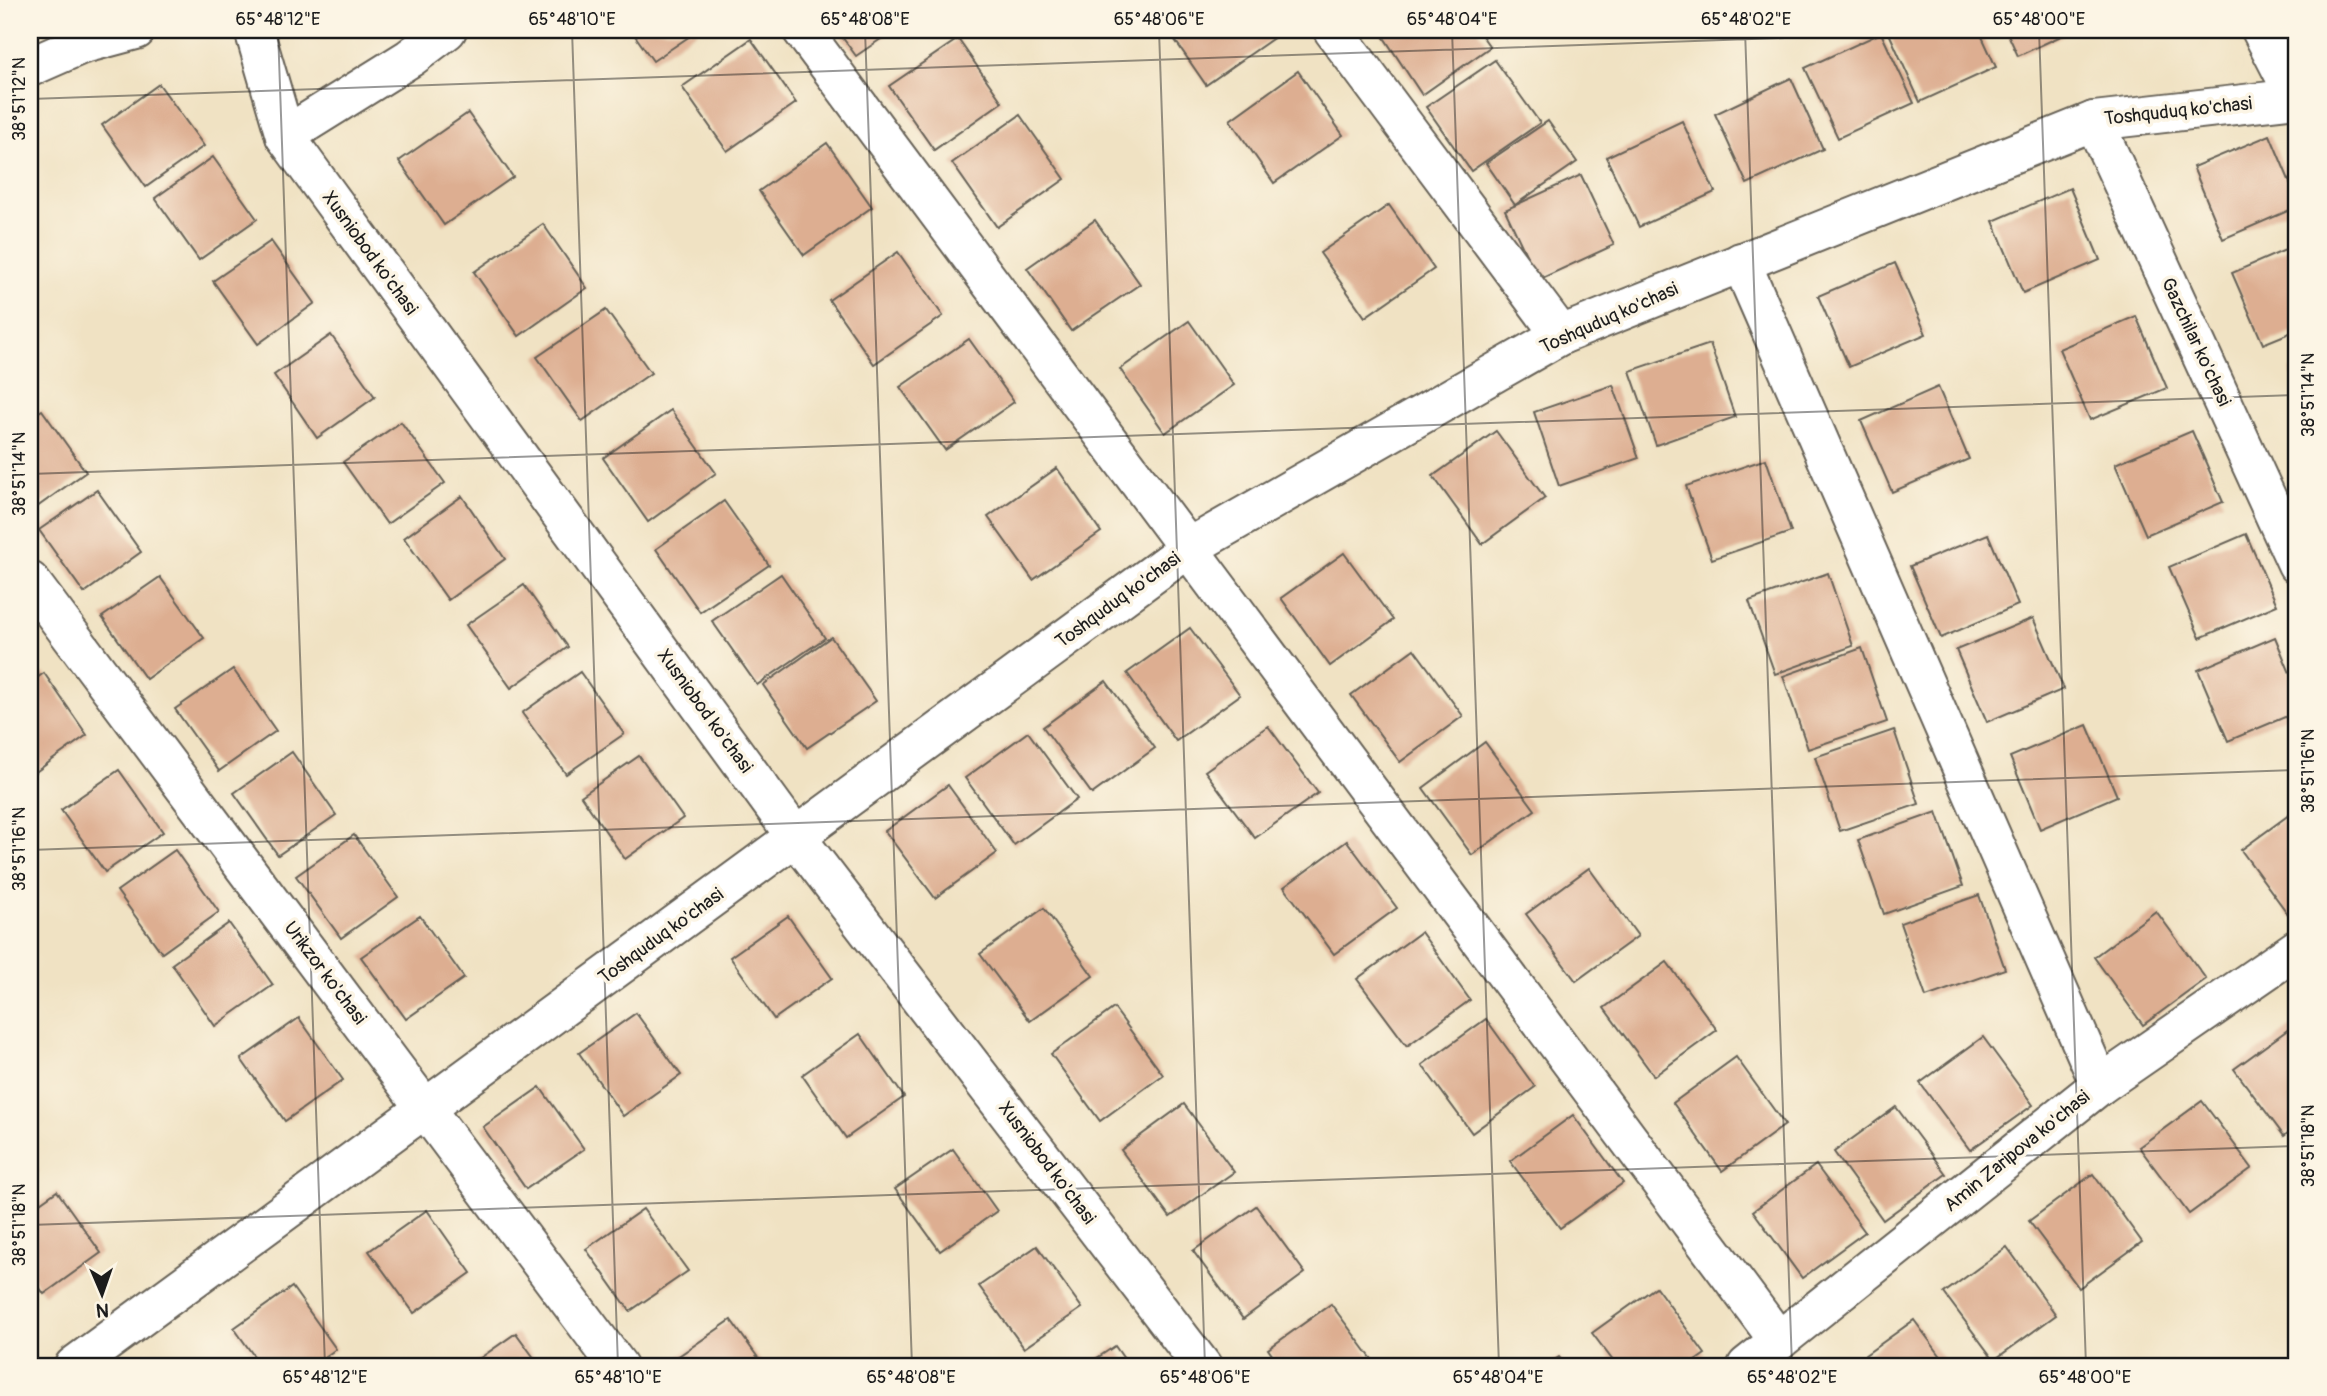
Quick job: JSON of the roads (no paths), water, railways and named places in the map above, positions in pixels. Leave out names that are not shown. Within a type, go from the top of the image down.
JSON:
[{"type":"street","points":[[30,67],[80,45],[136,30]]},
{"type":"street","name":"Xusniobod ko'chasi","points":[[254,30],[285,136],[796,837],[1202,1366]]},
{"type":"street","points":[[285,136],[410,58],[447,30]]},
{"type":"street","points":[[802,30],[1190,547],[1779,1341]]},
{"type":"street","points":[[1333,30],[1561,335]]},
{"type":"street","points":[[2262,30],[2297,98]]},
{"type":"street","name":"Toshquduq ko'chasi","points":[[74,1366],[1190,547],[1561,335],[2094,121],[2297,98]]},
{"type":"street","name":"Gazchilar ko'chasi","points":[[2094,121],[2297,564]]},
{"type":"street","points":[[1741,262],[2100,1085]]},
{"type":"street","name":"Urikzor ko'chasi","points":[[30,581],[618,1366]]},
{"type":"street","name":"Amin Zaripova ko'chasi","points":[[1747,1366],[2100,1085],[2297,949]]}]
